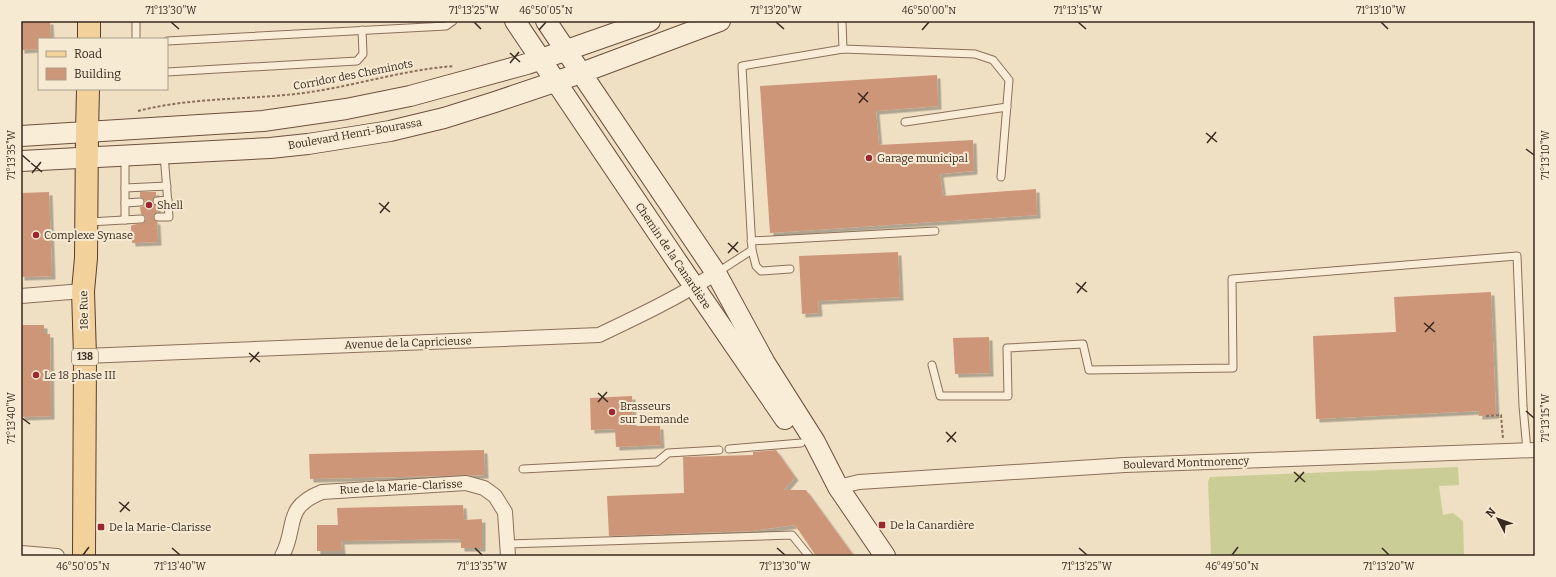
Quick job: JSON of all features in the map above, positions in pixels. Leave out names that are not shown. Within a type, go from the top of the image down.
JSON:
[{"type":"main road","points":[[89,21],[89,38]]},
{"type":"main road","name":"Chemin de la Canardière","points":[[515,21],[694,287],[802,443],[838,487],[885,556]]},
{"type":"main road","name":"Chemin de la Canardière","points":[[546,21],[716,273],[764,363],[815,442],[838,487]]},
{"type":"main road","points":[[21,136],[263,121],[346,109],[410,96],[541,60],[650,21]]},
{"type":"main road","name":"Boulevard Henri-Bourassa","points":[[21,162],[270,148],[308,144],[390,130],[444,118],[494,102],[581,73],[720,21]]},
{"type":"main road","name":"18e Rue","points":[[84,556],[85,356],[83,291],[86,258],[88,90]]},
{"type":"street","name":"Avenue de la Capricieuse","points":[[85,356],[599,335],[659,306],[716,273]]},
{"type":"street","points":[[21,296],[83,291]]},
{"type":"street","name":"Boulevard Montmorency","points":[[838,487],[860,482],[1125,465],[1531,451]]},
{"type":"street","name":"Rue de la Marie-Clarisse","points":[[282,556],[287,546],[292,518],[298,507],[310,497],[322,492],[466,483],[484,488],[495,496],[505,512],[507,550]]},
{"type":"street","points":[[21,554],[57,556]]},
{"type":"lane","points":[[136,21],[136,38]]},
{"type":"lane","points":[[168,41],[446,26],[453,21]]},
{"type":"lane","points":[[842,21],[842,49]]},
{"type":"lane","points":[[168,72],[357,61],[363,54],[362,30]]},
{"type":"lane","points":[[790,269],[761,271],[756,266],[752,250],[742,66],[842,49],[975,54],[993,60],[1009,80],[1001,177]]},
{"type":"lane","points":[[906,122],[1007,107]]},
{"type":"lane","points":[[158,217],[169,217],[164,154]]},
{"type":"lane","points":[[125,156],[125,220]]},
{"type":"lane","points":[[125,188],[167,186]]},
{"type":"lane","points":[[157,201],[168,200]]},
{"type":"lane","points":[[125,203],[140,202]]},
{"type":"lane","points":[[86,223],[141,219]]},
{"type":"lane","points":[[751,241],[935,231]]},
{"type":"lane","points":[[716,273],[752,250]]},
{"type":"lane","points":[[932,365],[940,396],[1008,396],[1007,348],[1083,344],[1089,370],[1234,368],[1232,279],[1517,256],[1523,406],[1531,451]]},
{"type":"lane","points":[[729,449],[802,443]]},
{"type":"lane","points":[[523,469],[657,462],[668,454],[719,450]]},
{"type":"lane","points":[[507,550],[792,535],[810,556]]},
{"type":"path","name":"Corridor des Cheminots","points":[[135,112],[182,103],[278,96],[327,90],[375,78],[420,70],[455,66]]},
{"type":"path","points":[[1486,416],[1501,415],[1503,440]]},
{"type":"green space","points":[[1458,467],[1459,485],[1439,486],[1443,515],[1453,513],[1463,521],[1464,556],[1211,556],[1208,482],[1210,477]]},
{"type":"building","points":[[21,21],[50,21],[51,38],[38,38],[38,49],[21,50]]},
{"type":"building","name":"Garage municipal","points":[[937,75],[938,106],[876,111],[879,145],[973,140],[974,171],[940,174],[943,196],[1036,189],[1037,215],[770,233],[760,86]]},
{"type":"building","name":"Complexe Synase","points":[[49,192],[52,276],[21,277],[21,193]]},
{"type":"building","points":[[140,192],[156,192],[156,196],[152,201],[153,204],[157,206],[158,212],[154,214],[153,217],[155,221],[158,222],[158,242],[132,243],[132,225],[143,223],[146,219],[145,216],[141,214],[140,207],[143,206],[145,202],[144,199],[140,197]]},
{"type":"building","points":[[898,252],[900,297],[818,301],[819,313],[802,314],[799,256]]},
{"type":"building","points":[[1491,292],[1496,415],[1479,416],[1479,411],[1316,419],[1313,336],[1396,332],[1394,297]]},
{"type":"building","name":"Le 18 phase III","points":[[21,325],[44,325],[44,334],[50,334],[51,416],[21,417]]},
{"type":"building","points":[[989,337],[990,373],[955,374],[953,338]]},
{"type":"building","name":"Brasseurs sur Demande","points":[[632,396],[633,426],[660,426],[661,445],[616,447],[615,429],[591,430],[590,398]]},
{"type":"building","points":[[484,450],[485,475],[310,479],[309,454]]},
{"type":"building","points":[[776,450],[795,477],[784,490],[806,490],[854,556],[816,556],[795,525],[751,531],[609,536],[607,496],[684,493],[683,457],[753,455],[753,452]]},
{"type":"building","points":[[463,505],[464,520],[482,519],[482,548],[461,548],[461,539],[341,541],[342,551],[317,551],[317,525],[338,525],[337,508]]},
{"type":"place","name":"Garage municipal","points":[[869,158]]},
{"type":"place","name":"Shell","points":[[149,205]]},
{"type":"place","name":"Complexe Synase","points":[[36,235]]},
{"type":"place","name":"Le 18 phase III","points":[[36,375]]},
{"type":"place","name":"Brasseurs sur Demande","points":[[612,412]]},
{"type":"place","name":"De la Canardière","points":[[882,525]]},
{"type":"place","name":"De la Marie-Clarisse","points":[[101,527]]}]
